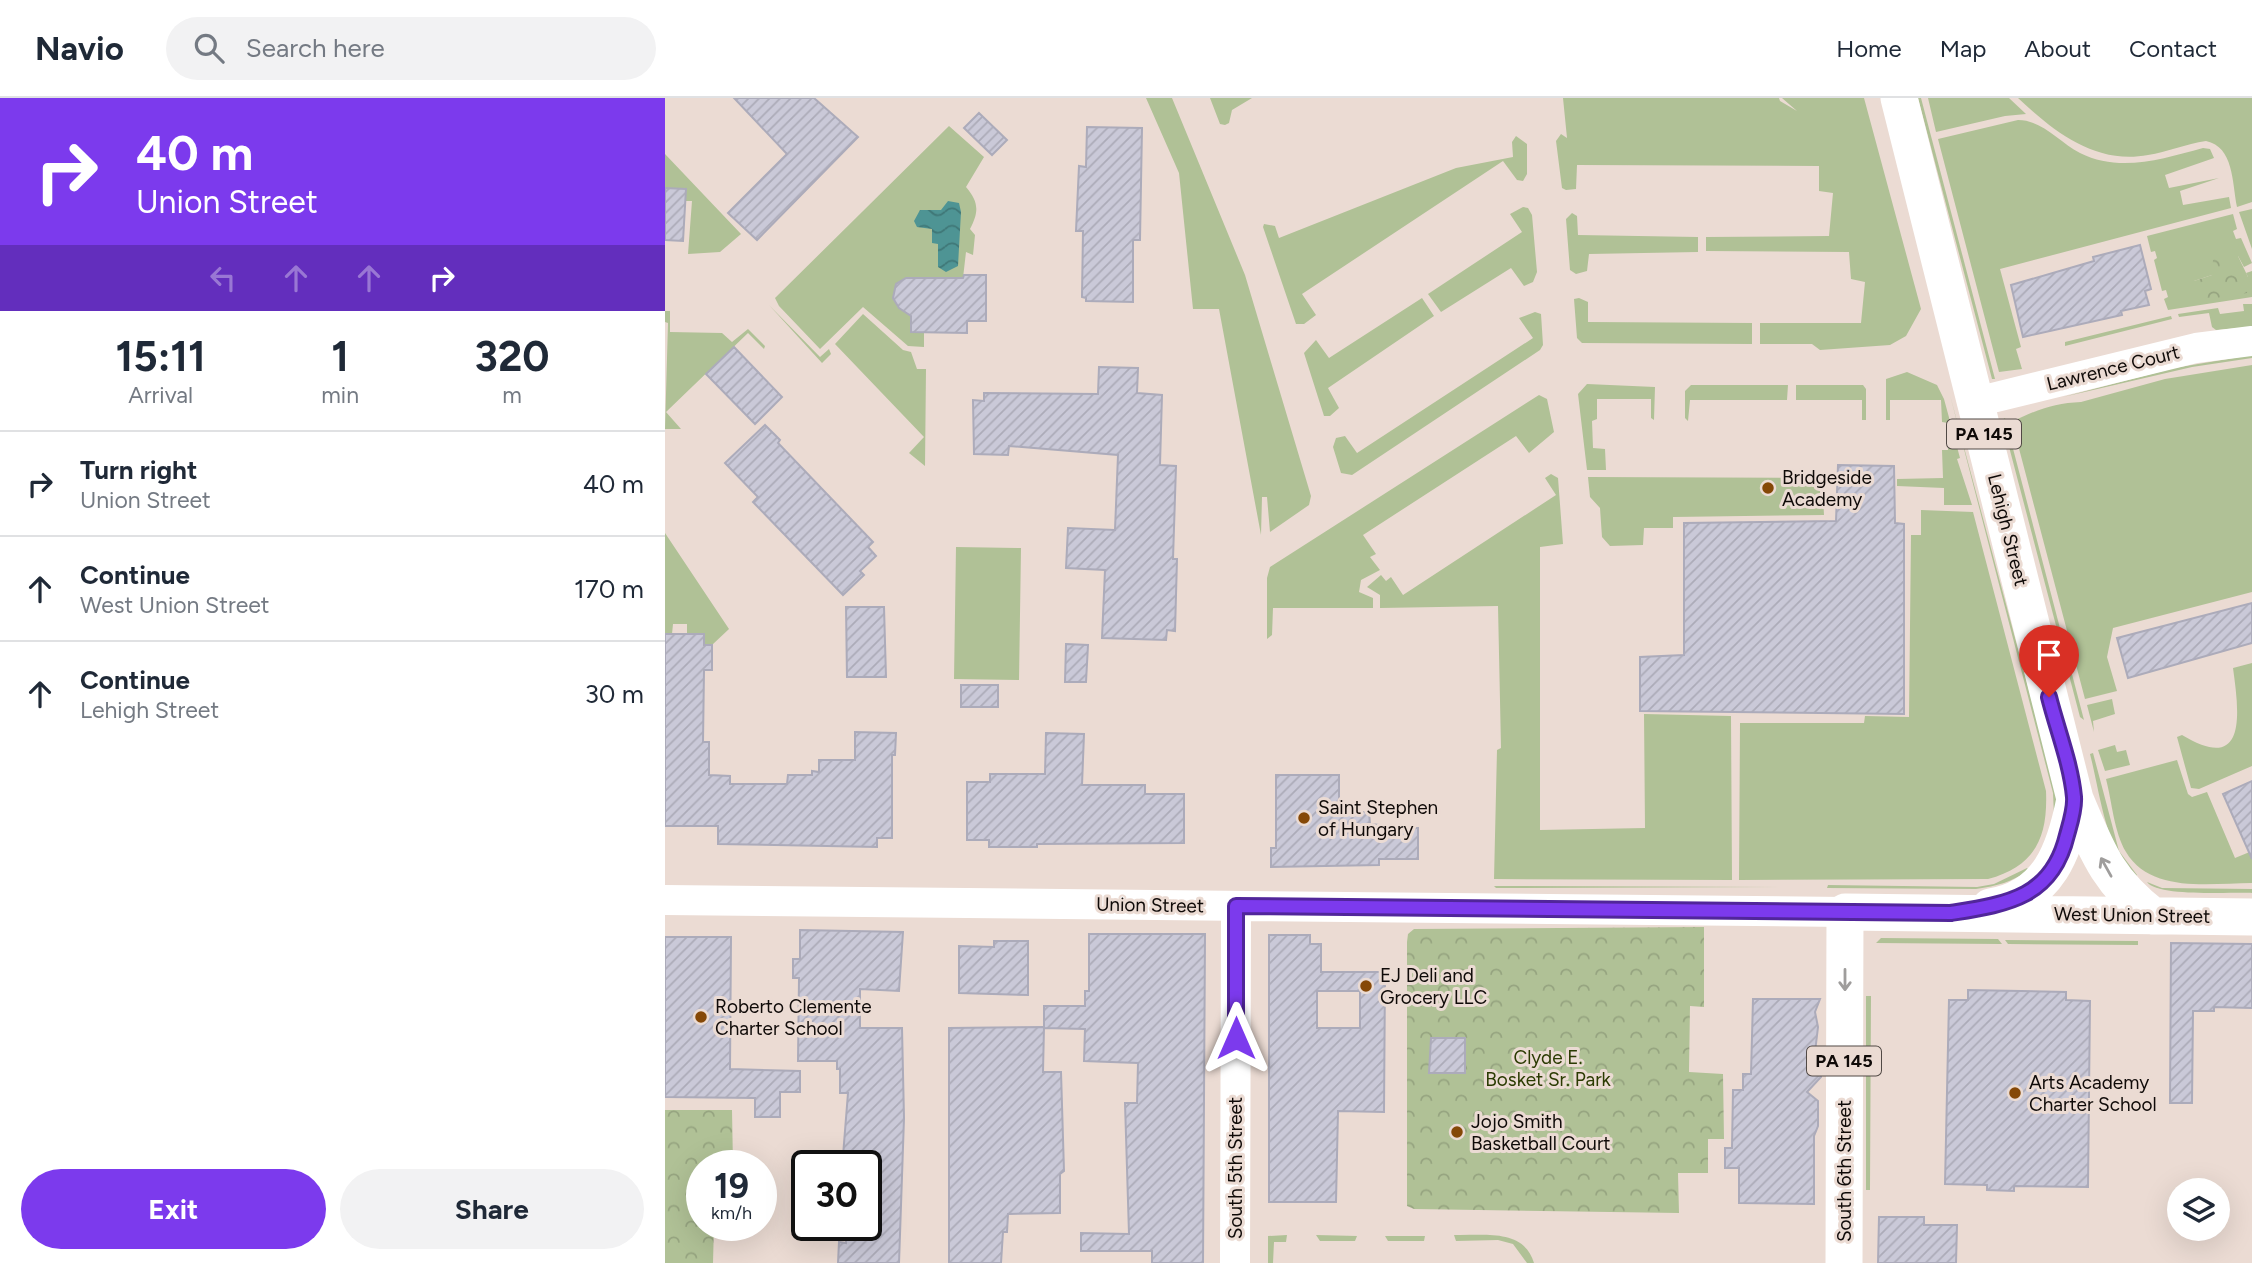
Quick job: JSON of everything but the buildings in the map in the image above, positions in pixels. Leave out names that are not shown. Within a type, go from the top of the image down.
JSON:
[{"type":"main road","name":"Lehigh Street","points":[[1902,105],[2075,799],[2108,873],[2128,897],[2153,916]]},
{"type":"main road","name":"Lehigh Street","points":[[1951,913],[2000,905],[2039,886],[2065,845],[2075,799]]},
{"type":"main road","name":"West Union Street","points":[[1845,912],[2252,917]]},
{"type":"main road","name":"South 6th Street","points":[[1844,1263],[1845,912]]},
{"type":"street","name":"Lawrence Court","points":[[1976,402],[2196,348],[2252,341]]},
{"type":"street","name":"Union Street","points":[[665,900],[1845,912]]},
{"type":"street","name":"South 5th Street","points":[[1234,1263],[1236,906]]},
{"type":"green space","points":[[1146,98],[1172,98],[1245,275],[1311,496],[1309,505],[1270,532],[1267,497],[1262,497],[1261,535],[1219,309],[1193,309],[1179,173]]},
{"type":"green space","points":[[1210,98],[1252,98],[1232,110],[1229,123],[1225,125],[1220,124]]},
{"type":"green space","points":[[1563,98],[1779,98],[1797,111],[1782,98],[1864,98],[1921,309],[1906,336],[1890,345],[1820,350],[1812,344],[1760,344],[1760,323],[1861,323],[1865,282],[1851,279],[1849,252],[1706,251],[1706,237],[1829,236],[1833,193],[1819,191],[1819,166],[1577,165],[1576,189],[1566,190],[1562,188],[1556,141],[1561,134],[1567,138]]},
{"type":"green space","points":[[1918,98],[1921,98],[1995,379],[1992,379]]},
{"type":"green space","points":[[1928,98],[2009,98],[2026,114],[2005,116],[1936,132]]},
{"type":"green space","points":[[2018,98],[2252,98],[2252,202],[2237,207],[2227,158],[2222,150],[2206,141],[2148,155],[2111,155],[2077,143],[2061,134]]},
{"type":"green space","points":[[2018,120],[2043,128],[2080,153],[2110,162],[2141,162],[2203,148],[2210,149],[2214,158],[2165,175],[2169,188],[2219,178],[2180,191],[2183,205],[2229,197],[2231,208],[2000,269],[2021,347],[2016,349],[2022,369],[1999,372],[1938,139]]},
{"type":"green space","points":[[949,126],[984,157],[966,187],[976,207],[970,229],[975,235],[973,255],[966,252],[963,278],[911,277],[896,284],[893,298],[902,310],[911,312],[911,332],[924,332],[924,347],[908,346],[863,307],[820,349],[779,306],[775,298]]},
{"type":"green space","points":[[1516,136],[1527,144],[1527,174],[1523,181],[1517,180],[1503,161],[1302,294],[1316,315],[1304,324],[1296,324],[1264,224],[1275,226],[1279,238],[1456,168],[1513,157],[1512,142]]},
{"type":"green space","points":[[665,154],[741,234],[720,252],[688,254],[692,201],[685,201],[686,189],[665,188]]},
{"type":"green space","points":[[1523,207],[1528,208],[1532,215],[1537,272],[1533,282],[1524,286],[1511,268],[1441,312],[1428,294],[1522,232],[1510,214]]},
{"type":"green space","points":[[2252,209],[2252,249],[2239,212]]},
{"type":"green space","points":[[1572,213],[1577,216],[1578,235],[1698,237],[1698,252],[1589,254],[1587,271],[1576,274],[1570,270],[1566,219]]},
{"type":"green space","points":[[2233,214],[2237,229],[2233,231],[2236,239],[2241,238],[2252,263],[2244,267],[2238,256],[2212,275],[2194,281],[2248,277],[2246,273],[2252,271],[2252,297],[2168,310],[2164,299],[2168,297],[2166,290],[2162,291],[2154,260],[2157,258],[2155,251],[2151,252],[2147,236]]},
{"type":"green space","points":[[2227,252],[2238,256],[2248,277],[2247,293],[2199,301],[2194,281],[2212,275],[2213,260]]},
{"type":"green space","points":[[1422,298],[1434,316],[1328,388],[1339,408],[1330,416],[1324,416],[1304,353],[1316,340],[1329,358]]},
{"type":"green space","points":[[1574,299],[1588,302],[1588,322],[1752,323],[1752,344],[1582,343],[1577,338]]},
{"type":"green space","points":[[2243,304],[2252,304],[2252,327],[2216,330],[2212,327],[2209,313],[2179,317],[2178,314],[2218,308],[2220,314],[2244,311]]},
{"type":"green space","points":[[769,305],[820,357],[829,349],[831,354],[822,363]]},
{"type":"green space","points":[[665,311],[670,311],[670,332],[722,333],[732,342],[748,329],[765,346],[764,349],[748,333],[666,412],[681,429],[665,429],[668,323],[665,322]]},
{"type":"green space","points":[[1535,312],[1541,314],[1543,345],[1540,350],[1352,475],[1341,473],[1333,447],[1336,438],[1345,436],[1357,453],[1533,338],[1519,318]]},
{"type":"green space","points":[[863,314],[903,350],[911,352],[917,369],[926,369],[925,466],[909,453],[924,437],[835,344]]},
{"type":"green space","points":[[2171,316],[2172,319],[2065,346],[2065,342]]},
{"type":"green space","points":[[2252,355],[2252,358],[2192,367],[2063,397],[2174,368]]},
{"type":"green space","points":[[2252,365],[2252,592],[2113,628],[2107,657],[2117,691],[2085,699],[2012,422],[2045,408],[2081,402],[2165,379]]},
{"type":"green space","points":[[1907,372],[1937,385],[1944,399],[1960,458],[1957,459],[1972,505],[1944,505],[1944,488],[1897,486],[1897,479],[1943,478],[1942,450],[1948,450],[1948,423],[1942,422],[1941,400],[1890,400],[1890,420],[1886,420],[1886,379]]},
{"type":"green space","points":[[1587,384],[1655,387],[1654,420],[1651,418],[1651,399],[1597,399],[1597,419],[1592,421],[1593,448],[1605,449],[1606,470],[1587,470],[1578,394]]},
{"type":"green space","points":[[1691,385],[1788,385],[1787,400],[1690,400],[1688,421],[1685,418],[1685,391]]},
{"type":"green space","points":[[1796,385],[1863,385],[1866,389],[1866,420],[1862,420],[1862,400],[1796,400]]},
{"type":"green space","points":[[1539,395],[1547,399],[1554,432],[1529,453],[1516,436],[1363,535],[1376,554],[1370,557],[1380,570],[1361,580],[1359,592],[1373,598],[1373,608],[1273,608],[1272,635],[1267,639],[1267,578],[1270,567]]},
{"type":"green space","points":[[1950,395],[2056,791],[2057,808],[2044,846],[2054,816],[2053,793]]},
{"type":"green space","points":[[2005,418],[2084,720],[2080,717],[2002,420]]},
{"type":"green space","points":[[1551,474],[1558,478],[1563,544],[1540,547],[1540,830],[1645,828],[1644,714],[1731,716],[1732,880],[1494,879],[1497,750],[1501,748],[1498,606],[1380,608],[1380,595],[1367,587],[1381,575],[1386,581],[1391,577],[1403,595],[1556,495],[1545,478]]},
{"type":"green space","points":[[1588,477],[1822,478],[1824,515],[1673,517],[1673,528],[1644,528],[1643,545],[1610,546],[1602,537],[1600,508],[1590,497]]},
{"type":"green space","points":[[1921,510],[1973,512],[2046,791],[2041,836],[2028,858],[2004,873],[1988,879],[1739,880],[1740,723],[1864,723],[1865,716],[1909,717],[1911,535],[1921,535]]},
{"type":"green space","points":[[665,533],[729,629],[712,645],[704,645],[703,634],[687,633],[687,624],[673,624],[672,634],[665,634]]},
{"type":"green space","points":[[956,547],[1021,548],[1019,680],[954,679]]},
{"type":"green space","points":[[2252,663],[2252,766],[2199,789],[2191,788],[2177,737],[2182,735],[2203,745],[2219,748],[2229,743],[2235,733],[2237,719],[2233,668]]},
{"type":"green space","points":[[2112,699],[2115,714],[2093,721],[2094,732],[2087,705]]},
{"type":"green space","points":[[2115,745],[2117,752],[2126,750],[2130,765],[2105,771],[2098,750]]},
{"type":"green space","points":[[2093,753],[2119,851],[2137,875],[2135,877],[2125,865],[2110,836],[2090,754]]},
{"type":"green space","points":[[2177,760],[2188,794],[2192,797],[2207,792],[2235,858],[2252,851],[2252,883],[2201,884],[2166,880],[2150,875],[2126,852],[2116,826],[2106,779]]},
{"type":"green space","points":[[2027,868],[2029,870],[2023,874],[1998,885],[1976,889],[1827,888],[1828,885],[1977,887],[1994,884]]},
{"type":"green space","points":[[2147,882],[2162,888],[2252,889],[2252,893],[2179,892],[2154,887]]},
{"type":"green space","points":[[1494,886],[1815,887],[1496,888]]},
{"type":"green space","name":"Clyde E. Bosket Sr. Park","points":[[1704,927],[1704,1007],[1690,1006],[1689,1072],[1723,1074],[1724,1139],[1708,1139],[1708,1173],[1678,1173],[1679,1213],[1414,1209],[1407,1206],[1408,934],[1414,929]]},
{"type":"green space","points":[[1881,938],[1998,939],[2002,944],[1876,943]]},
{"type":"green space","points":[[2005,940],[2138,941],[2138,945],[2008,944]]},
{"type":"green space","points":[[1866,996],[1871,996],[1870,1190],[1866,1190]]},
{"type":"green space","points":[[665,1110],[732,1110],[733,1150],[686,1150],[686,1241],[714,1241],[713,1263],[665,1263]]},
{"type":"green space","points":[[1287,1235],[1286,1242],[1274,1242],[1273,1263],[1268,1263],[1268,1236]]},
{"type":"green space","points":[[1316,1235],[1357,1236],[1355,1241],[1320,1241]]},
{"type":"green space","points":[[1454,1235],[1489,1235],[1512,1239],[1529,1252],[1534,1263],[1527,1263],[1513,1244],[1498,1240],[1456,1241]]},
{"type":"green space","points":[[1385,1236],[1425,1236],[1424,1241],[1388,1241]]},
{"type":"water","points":[[948,201],[959,203],[961,212],[958,266],[946,272],[938,267],[938,244],[932,243],[932,229],[917,227],[914,221],[920,210],[941,210]]},
{"type":"place","name":"Bridgeside Academy","points":[[1768,488]]},
{"type":"place","name":"Saint Stephen of Hungary","points":[[1304,818]]},
{"type":"place","name":"EJ Deli and Grocery LLC","points":[[1366,986]]},
{"type":"place","name":"Roberto Clemente Charter School","points":[[701,1017]]},
{"type":"place","name":"Arts Academy Charter School","points":[[2015,1093]]},
{"type":"place","name":"Jojo Smith Basketball Court","points":[[1457,1132]]},
{"type":"route","points":[[1236,1038],[1236,906],[1951,913],[2000,905],[2033,891],[2045,880],[2065,845],[2075,799],[2049,697]]}]
